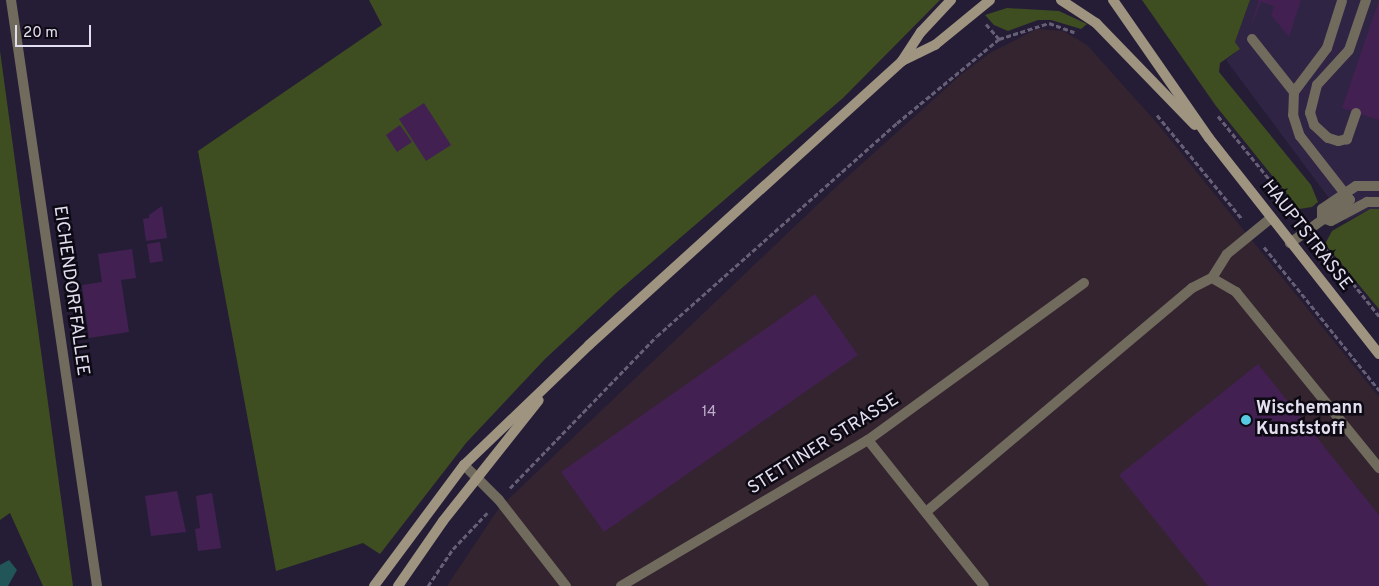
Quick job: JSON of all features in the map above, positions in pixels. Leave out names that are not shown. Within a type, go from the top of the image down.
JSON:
[{"type":"street","name":"EICHENDORFFALLEE","points":[[11,0],[97,586]]},
{"type":"street","points":[[374,586],[464,465],[552,384],[589,345],[902,61],[922,32],[951,0]]},
{"type":"street","points":[[902,61],[935,45],[990,0]]},
{"type":"street","name":"HAUPTSTRASSE","points":[[1061,0],[1096,23],[1209,138]]},
{"type":"street","name":"HAUPTSTRASSE","points":[[1113,0],[1209,138],[1379,354]]},
{"type":"street","points":[[1356,113],[1347,139],[1338,141],[1328,138],[1314,125],[1310,114],[1317,85],[1350,50],[1366,0]]},
{"type":"street","points":[[1290,243],[1322,218],[1350,200],[1300,136],[1293,115],[1294,92],[1327,48],[1342,1]]},
{"type":"street","points":[[1252,39],[1294,92]]},
{"type":"street","points":[[1345,192],[1356,186],[1379,186]]},
{"type":"street","points":[[1322,218],[1332,220],[1367,202],[1379,202]]},
{"type":"street","points":[[926,512],[1192,288],[1212,278],[1227,254],[1271,218]]},
{"type":"street","points":[[1212,278],[1236,292],[1379,468]]},
{"type":"street","name":"STETTINER STRASSE","points":[[621,586],[868,440],[1084,283]]},
{"type":"street","points":[[398,586],[478,478],[552,384]]},
{"type":"street","points":[[868,440],[984,586]]},
{"type":"street","points":[[464,465],[499,500],[566,586]]},
{"type":"path","points":[[428,586],[453,549],[657,336],[897,123],[999,39],[1049,23],[1082,35]]},
{"type":"path","points":[[1154,111],[1379,390]]},
{"type":"path","points":[[1217,115],[1379,316]]},
{"type":"shaded area","points":[[369,0],[940,0],[843,98],[616,293],[545,359],[466,443],[380,554],[363,543],[276,571],[198,151],[382,25]]},
{"type":"shaded area","points":[[1142,0],[1250,0],[1235,42],[1240,49],[1220,63],[1219,72],[1311,185],[1318,202],[1312,207],[1299,209],[1216,106]]},
{"type":"shaded area","points":[[1250,0],[1379,0],[1379,209],[1370,209],[1346,221],[1226,60],[1240,49],[1235,42]]},
{"type":"shaded area","points":[[1007,8],[1059,11],[1087,24],[1081,29],[1051,20],[1038,20],[1008,31],[994,25],[985,15]]},
{"type":"shaded area","points":[[1037,29],[1063,31],[1087,45],[1157,123],[1379,397],[1379,586],[447,586],[499,508],[836,187],[963,73],[990,53]]},
{"type":"shaded area","points":[[0,51],[73,586],[43,586],[10,513],[0,520]]},
{"type":"shaded area","points":[[1370,209],[1379,209],[1379,309],[1325,244],[1332,231]]},
{"type":"shaded area","points":[[9,560],[17,570],[8,586],[0,586],[0,565]]},
{"type":"building","points":[[1256,0],[1301,0],[1289,37],[1271,15],[1274,6],[1261,2],[1249,30],[1259,1]]},
{"type":"building","points":[[1379,0],[1379,120],[1342,108]]},
{"type":"building","points":[[424,103],[451,145],[426,161],[399,119]]},
{"type":"building","points":[[400,125],[412,142],[397,152],[386,135]]},
{"type":"building","points":[[162,206],[167,238],[146,241],[143,219],[149,218],[149,215]]},
{"type":"building","points":[[160,242],[163,261],[150,263],[147,244]]},
{"type":"building","points":[[132,249],[136,278],[121,280],[129,332],[89,338],[82,285],[102,282],[98,254]]},
{"type":"building","points":[[815,294],[858,355],[604,532],[561,472]]},
{"type":"building","name":"Wischemann Kunststoff","points":[[1258,364],[1379,515],[1379,586],[1208,586],[1119,475]]},
{"type":"building","points":[[177,491],[186,532],[151,536],[145,496]]},
{"type":"building","points":[[212,493],[221,548],[198,551],[195,529],[200,528],[196,496]]},
{"type":"place","name":"Wischemann Kunststoff","points":[[1246,420]]}]
